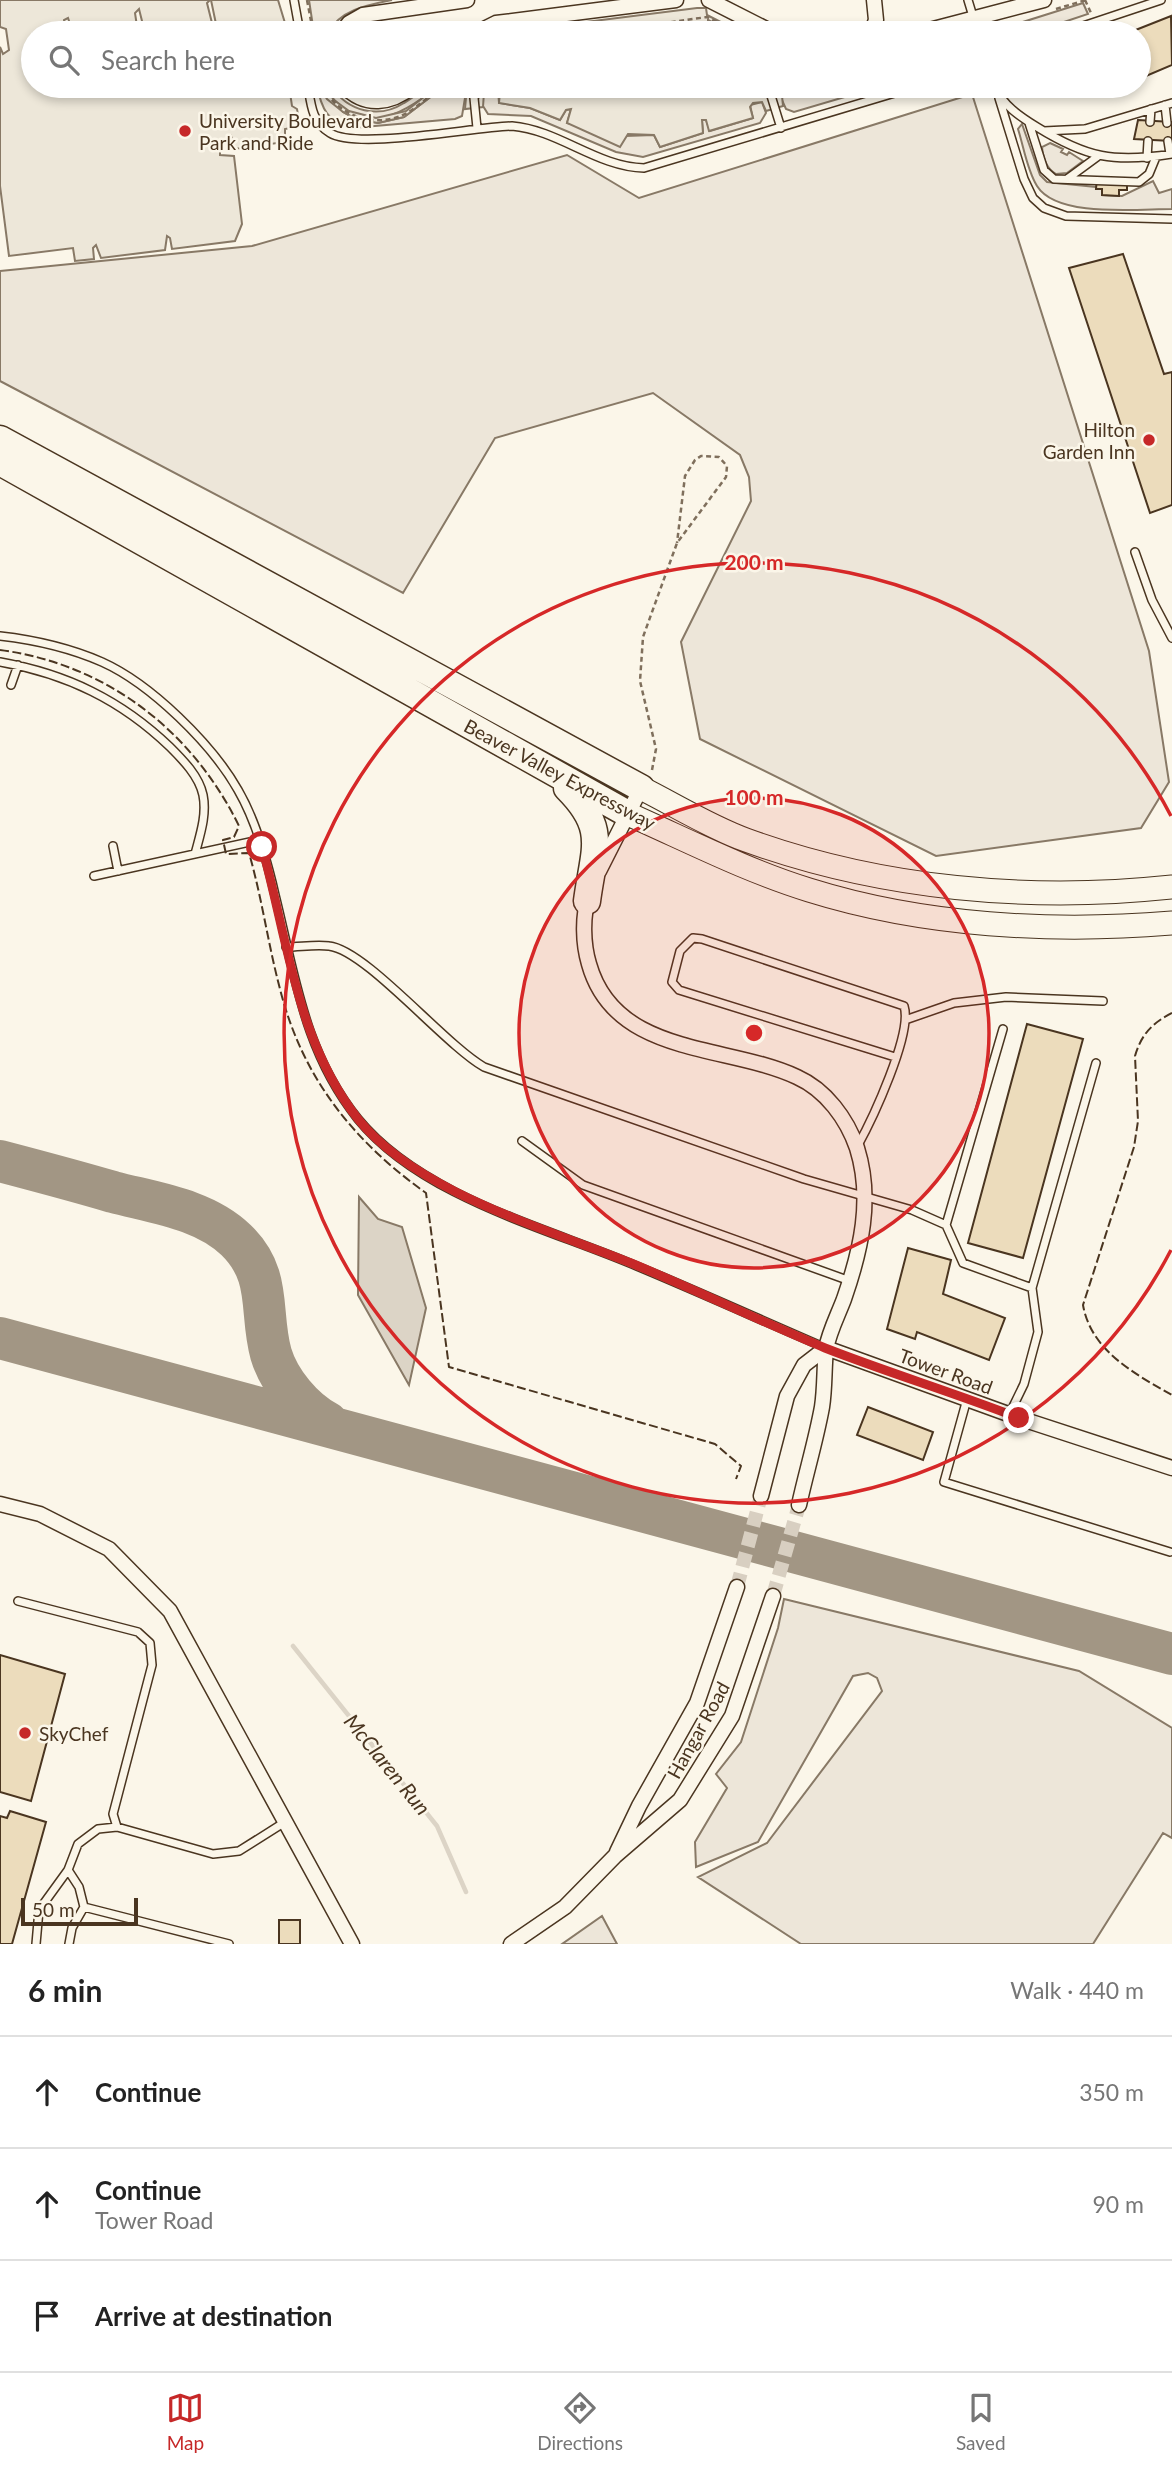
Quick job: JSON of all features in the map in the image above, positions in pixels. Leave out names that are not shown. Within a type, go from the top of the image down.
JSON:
[{"type":"highway","name":"Beaver Valley Expressway","points":[[0,439],[396,657],[744,840],[842,870],[935,887],[1062,892],[1172,887]]},
{"type":"highway","name":"Beaver Valley Expressway","points":[[0,462],[628,814],[809,890],[910,913],[1050,926],[1125,927],[1172,923]]},
{"type":"highway","points":[[551,772],[586,807],[594,823],[595,841],[587,901]]},
{"type":"street","points":[[352,21],[363,15],[467,0]]},
{"type":"street","points":[[510,21],[676,0]]},
{"type":"street","points":[[709,0],[750,21]]},
{"type":"street","points":[[874,0],[876,21]]},
{"type":"street","points":[[963,21],[1044,0]]},
{"type":"street","points":[[359,98],[377,102],[394,98]]},
{"type":"street","points":[[641,788],[587,901],[584,927],[589,967],[605,999],[621,1017],[669,1041],[797,1077],[832,1103],[856,1148],[865,1195],[863,1230],[850,1281],[827,1348],[822,1408],[799,1505]]},
{"type":"street","points":[[761,1496],[787,1396],[804,1366],[827,1348]]},
{"type":"street","name":"Tower Road","points":[[827,1348],[1009,1415],[1172,1468]]},
{"type":"street","points":[[0,1504],[40,1514],[109,1549],[170,1611],[352,1944]]},
{"type":"street","name":"Hangar Road","points":[[615,1856],[639,1806],[697,1703],[737,1587]]},
{"type":"street","name":"Hangar Road","points":[[512,1944],[565,1906],[615,1856],[680,1800],[708,1758],[740,1697],[773,1596]]},
{"type":"lane","points":[[294,0],[298,21]]},
{"type":"lane","points":[[968,0],[975,21]]},
{"type":"lane","points":[[1098,21],[1161,0]]},
{"type":"lane","points":[[311,98],[315,117],[325,129],[339,137],[366,139],[512,125],[534,129],[610,161],[636,168],[662,164],[879,98]]},
{"type":"lane","points":[[474,98],[477,128]]},
{"type":"lane","points":[[772,98],[781,128]]},
{"type":"lane","points":[[999,98],[1028,122],[1072,148],[1097,157],[1147,158],[1171,154],[1168,141]]},
{"type":"lane","points":[[999,98],[1024,179],[1033,198],[1044,208],[1066,216],[1172,219]]},
{"type":"lane","points":[[1043,131],[1085,129],[1169,104],[1167,122]]},
{"type":"lane","points":[[1150,122],[1151,109]]},
{"type":"lane","points":[[1028,122],[1044,170],[1050,177],[1139,182],[1149,174],[1156,157]]},
{"type":"lane","points":[[1147,158],[1148,141]]},
{"type":"lane","points":[[1066,180],[1097,157]]},
{"type":"lane","points":[[1135,552],[1152,600],[1172,638]]},
{"type":"lane","points":[[0,636],[38,641],[104,663],[160,701],[200,738],[238,790],[259,839],[302,1014],[328,1070],[359,1119],[397,1154],[443,1185],[498,1210],[633,1264],[827,1348]]},
{"type":"lane","points":[[0,662],[48,672],[102,695],[149,727],[174,751],[192,772],[202,794],[203,824],[195,853]]},
{"type":"lane","points":[[11,685],[18,666]]},
{"type":"lane","points":[[94,876],[259,839]]},
{"type":"lane","points":[[113,846],[118,871]]},
{"type":"lane","points":[[856,1148],[875,1115],[895,1057],[908,1019],[904,1006],[702,939],[693,939],[680,951],[672,982],[679,990],[895,1057]]},
{"type":"lane","points":[[286,947],[331,946],[358,958],[463,1055],[484,1067],[790,1174],[865,1195],[946,1225]]},
{"type":"lane","points":[[908,1019],[954,1003],[1006,997],[1103,1001]]},
{"type":"lane","points":[[1003,1029],[946,1225],[963,1263],[1032,1288]]},
{"type":"lane","points":[[1009,1415],[1024,1384],[1038,1332],[1032,1288],[1096,1063]]},
{"type":"lane","points":[[522,1141],[583,1185],[850,1281]]},
{"type":"lane","points":[[967,1399],[944,1482],[1170,1552]]},
{"type":"lane","points":[[18,1601],[138,1632],[150,1643],[152,1665],[113,1814],[117,1827]]},
{"type":"lane","points":[[36,1944],[39,1910],[68,1870],[78,1844],[98,1829],[117,1827],[213,1854],[239,1851],[285,1822]]},
{"type":"lane","points":[[68,1870],[79,1887],[85,1907],[72,1928],[69,1944]]},
{"type":"lane","points":[[85,1907],[229,1944]]},
{"type":"path","points":[[679,21],[707,17],[715,21]]},
{"type":"path","points":[[641,788],[657,755],[642,693],[641,651],[651,613],[677,543],[688,470],[701,456],[719,457],[727,466],[726,477],[677,543]]},
{"type":"shaded area","name":"University Boulevard Park and Ride","points":[[0,0],[210,0],[207,3],[212,21],[142,21],[139,9],[135,13],[136,21],[69,21],[68,18],[64,21],[21,21],[21,98],[291,98],[292,106],[297,109],[300,126],[285,129],[285,142],[235,149],[231,136],[220,144],[220,155],[234,156],[242,224],[235,241],[172,249],[167,236],[165,250],[101,258],[96,245],[93,248],[94,259],[75,261],[73,248],[9,256],[0,186],[0,47],[3,54],[9,50],[6,29],[0,27]]},
{"type":"shaded area","name":"University Boulevard Park and Ride","points":[[211,0],[278,0],[284,21],[215,21]]},
{"type":"shaded area","points":[[309,0],[392,0],[364,7],[338,21],[312,21]]},
{"type":"shaded area","points":[[1083,3],[1088,14],[1067,21],[1026,21]]},
{"type":"shaded area","points":[[706,8],[707,15],[719,21],[708,20],[594,21]]},
{"type":"shaded area","points":[[320,98],[329,98],[343,112],[356,119],[378,123],[404,117],[429,98],[465,98],[462,116],[455,119],[352,128],[331,118]]},
{"type":"shaded area","points":[[333,98],[341,98],[355,107],[374,112],[394,108],[412,98],[422,98],[409,107],[380,118],[365,118],[351,113]]},
{"type":"shaded area","points":[[333,98],[349,111],[376,118],[406,111],[423,98],[429,98],[404,117],[378,123],[356,119],[327,99]]},
{"type":"shaded area","points":[[466,98],[484,98],[483,107],[465,109]]},
{"type":"shaded area","points":[[483,98],[499,98],[499,103],[530,108],[560,120],[566,110],[571,109],[567,123],[625,136],[654,135],[660,147],[703,133],[702,120],[706,120],[710,131],[753,118],[750,105],[762,102],[766,113],[760,123],[643,157],[616,152],[531,116],[488,114],[483,106]]},
{"type":"shaded area","points":[[499,98],[782,98],[783,106],[766,111],[762,102],[753,103],[750,107],[753,118],[709,131],[706,120],[702,120],[703,133],[660,147],[654,135],[628,134],[620,147],[567,123],[571,109],[566,110],[560,120],[530,108],[499,103]]},
{"type":"shaded area","points":[[781,98],[841,98],[794,112],[786,109]]},
{"type":"shaded area","points":[[959,98],[973,98],[1149,651],[1169,782],[1141,828],[936,856],[700,739],[681,642],[751,501],[749,477],[740,455],[653,393],[495,438],[403,593],[0,381],[0,271],[252,246],[567,155],[639,198]]},
{"type":"shaded area","points":[[1022,124],[1040,175],[1047,182],[1096,187],[1102,189],[1102,195],[1122,196],[1153,181],[1159,193],[1172,189],[1172,209],[1099,210],[1062,203],[1047,196],[1037,186],[1028,166],[1018,129]]},
{"type":"shaded area","points":[[1050,143],[1063,149],[1061,152],[1067,155],[1069,152],[1083,161],[1067,173],[1056,174],[1044,159],[1042,147]]},
{"type":"shaded area","points":[[359,1197],[378,1219],[402,1227],[426,1308],[409,1385],[358,1295]]},
{"type":"shaded area","points":[[784,1599],[1079,1671],[1172,1728],[1172,1838],[1163,1833],[1093,1944],[801,1944],[698,1877],[767,1843],[882,1691],[877,1678],[868,1673],[853,1676],[758,1842],[696,1867],[695,1842],[727,1788],[716,1774],[741,1742],[778,1628]]},
{"type":"shaded area","points":[[602,1916],[617,1944],[562,1944]]},
{"type":"building","points":[[1171,16],[1172,65],[1151,74],[1151,24]]},
{"type":"building","points":[[1138,120],[1172,122],[1172,141],[1134,139]]},
{"type":"building","points":[[1097,177],[1127,179],[1127,190],[1119,190],[1119,196],[1102,195],[1102,189],[1096,189]]},
{"type":"building","name":"Hilton Garden Inn","points":[[1123,254],[1164,374],[1172,372],[1172,505],[1150,513],[1069,268]]},
{"type":"building","points":[[1027,1024],[1083,1039],[1023,1258],[968,1243]]},
{"type":"building","points":[[908,1248],[951,1260],[943,1294],[1005,1318],[989,1360],[917,1332],[915,1339],[887,1329]]},
{"type":"building","points":[[868,1407],[933,1432],[923,1460],[857,1435]]},
{"type":"building","name":"SkyChef","points":[[0,1655],[65,1674],[31,1801],[0,1792]]},
{"type":"building","points":[[10,1811],[46,1822],[12,1944],[0,1944],[0,1816],[7,1818]]},
{"type":"building","points":[[279,1920],[300,1920],[300,1944],[279,1944]]},
{"type":"waterway","name":"McClaren Run","points":[[293,1646],[437,1826],[466,1892]]},
{"type":"taxiway","points":[[0,1161],[178,1208],[223,1229],[248,1253],[255,1267],[263,1294],[271,1354],[280,1374],[301,1403],[328,1423]]},
{"type":"taxiway","points":[[0,1338],[1172,1654]]},
{"type":"tunnel","points":[[737,1587],[761,1496]]},
{"type":"tunnel","points":[[773,1596],[799,1505]]},
{"type":"fence","points":[[0,650],[39,658],[75,670],[142,707],[171,732],[197,760],[220,791],[239,826],[234,837],[223,840],[226,854],[249,853],[280,989],[302,1051],[317,1079],[354,1129],[375,1152],[426,1193],[449,1367],[715,1444],[741,1466],[736,1479]]},
{"type":"fence","points":[[1172,1013],[1148,1030],[1135,1056],[1138,1121],[1134,1147],[1083,1305],[1095,1336],[1105,1348],[1144,1379],[1172,1395]]},
{"type":"place","name":"University Boulevard Park and Ride","points":[[185,131]]},
{"type":"place","name":"Hilton Garden Inn","points":[[1149,440]]},
{"type":"place","name":"SkyChef","points":[[25,1733]]},
{"type":"route","points":[[262,847],[302,1014],[328,1070],[359,1119],[397,1154],[443,1185],[498,1210],[633,1264],[827,1348],[1019,1418]]}]
